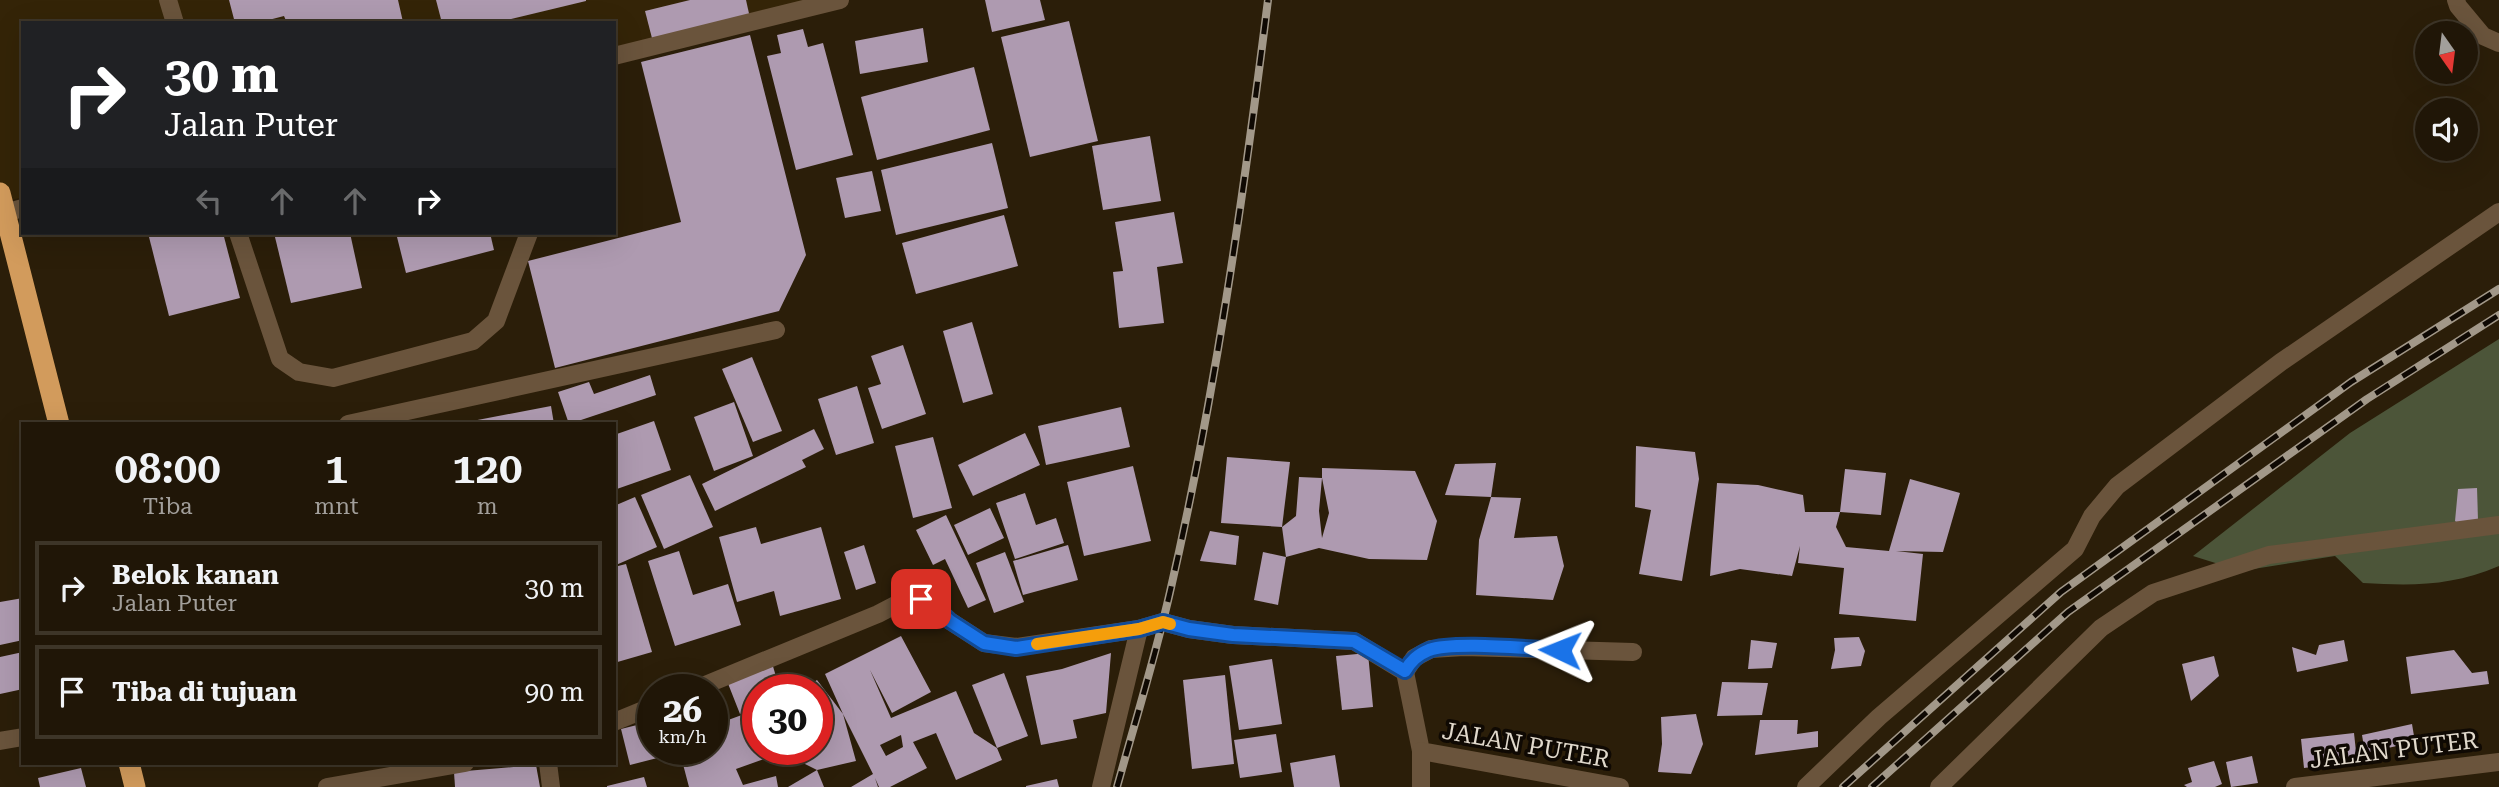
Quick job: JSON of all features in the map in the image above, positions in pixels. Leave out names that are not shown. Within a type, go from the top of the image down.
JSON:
[{"type":"highway","points":[[9,205],[59,422]]},
{"type":"highway","points":[[130,765],[135,787]]},
{"type":"street","points":[[169,0],[174,21]]},
{"type":"street","points":[[616,56],[839,0]]},
{"type":"street","points":[[2456,0],[2483,36],[2499,43]]},
{"type":"street","points":[[1806,787],[1879,717],[2075,549],[2092,516],[2117,486],[2281,362],[2499,212]]},
{"type":"street","points":[[239,235],[280,359],[299,372],[333,378],[473,341],[496,321],[528,235]]},
{"type":"street","points":[[357,422],[776,330]]},
{"type":"street","points":[[1939,787],[2101,628],[2153,593],[2269,555],[2499,525]]},
{"type":"street","points":[[728,676],[878,614],[902,601],[921,599],[984,643],[1016,648],[1139,629],[1163,622],[1189,629],[1233,635],[1354,641],[1405,671],[1414,658],[1431,649],[1464,647],[1633,652]]},
{"type":"street","points":[[1101,787],[1139,629]]},
{"type":"street","name":"JALAN PUTER","points":[[1405,671],[1420,751],[1620,787]]},
{"type":"street","points":[[616,721],[637,713]]},
{"type":"street","points":[[0,741],[21,737]]},
{"type":"street","points":[[1420,751],[1421,787]]},
{"type":"street","name":"JALAN PUTER","points":[[2295,787],[2499,762]]},
{"type":"street","points":[[327,787],[454,765]]},
{"type":"street","points":[[548,765],[551,787]]},
{"type":"shaded area","points":[[0,0],[825,0],[616,52],[616,21],[21,21],[21,198],[0,203]]},
{"type":"green space","points":[[2499,339],[2499,566],[2449,581],[2382,584],[2363,583],[2335,556],[2241,571],[2193,556],[2350,433]]},
{"type":"building","points":[[229,0],[398,0],[403,21],[286,21],[284,16],[265,21],[234,21]]},
{"type":"building","points":[[436,0],[586,0],[503,21],[441,21]]},
{"type":"building","points":[[690,0],[746,0],[750,18],[654,46],[645,11]]},
{"type":"building","points":[[985,0],[1040,0],[1045,20],[992,32]]},
{"type":"building","points":[[1069,21],[1098,141],[1030,157],[1001,37]]},
{"type":"building","points":[[923,28],[928,62],[860,74],[855,41]]},
{"type":"building","points":[[803,29],[808,47],[823,43],[853,155],[796,170],[767,56],[781,53],[777,35]]},
{"type":"building","points":[[750,35],[806,255],[779,311],[555,368],[528,261],[681,222],[641,62]]},
{"type":"building","points":[[974,67],[990,130],[877,160],[861,97]]},
{"type":"building","points":[[1150,136],[1161,201],[1103,210],[1092,146]]},
{"type":"building","points":[[992,143],[1008,208],[896,235],[881,170]]},
{"type":"building","points":[[872,171],[881,211],[845,218],[836,178]]},
{"type":"building","points":[[1174,212],[1183,263],[1157,267],[1164,323],[1119,328],[1113,272],[1123,271],[1115,222]]},
{"type":"building","points":[[1004,215],[1018,266],[916,294],[902,243]]},
{"type":"building","points":[[149,235],[224,235],[240,298],[169,316]]},
{"type":"building","points":[[274,235],[350,235],[362,288],[291,303]]},
{"type":"building","points":[[396,235],[490,235],[494,250],[406,273]]},
{"type":"building","points":[[972,322],[993,394],[963,403],[943,331]]},
{"type":"building","points":[[903,345],[926,414],[882,429],[868,388],[881,384],[871,356]]},
{"type":"building","points":[[752,357],[782,431],[753,442],[722,369]]},
{"type":"building","points":[[650,375],[656,395],[568,422],[558,392],[589,382],[594,394]]},
{"type":"building","points":[[857,386],[874,443],[836,455],[818,399]]},
{"type":"building","points":[[734,402],[753,456],[714,471],[694,417]]},
{"type":"building","points":[[551,406],[554,422],[467,422]]},
{"type":"building","points":[[1121,407],[1130,447],[1046,465],[1038,426]]},
{"type":"building","points":[[654,421],[671,470],[616,489],[616,434]]},
{"type":"building","points":[[814,429],[824,449],[802,460],[806,467],[715,511],[702,484]]},
{"type":"building","points":[[1025,433],[1040,465],[973,496],[958,465]]},
{"type":"building","points":[[933,437],[952,508],[913,518],[895,446]]},
{"type":"building","points":[[1636,446],[1695,452],[1699,479],[1682,581],[1639,574],[1651,510],[1635,507]]},
{"type":"building","points":[[1227,457],[1290,462],[1282,527],[1221,523]]},
{"type":"building","points":[[1496,463],[1491,497],[1445,495],[1455,464]]},
{"type":"building","points":[[1133,466],[1151,541],[1084,556],[1067,482]]},
{"type":"building","points":[[1322,468],[1415,471],[1437,521],[1427,560],[1369,559],[1319,548],[1286,557],[1282,527],[1296,516],[1299,477],[1322,478]],"holes":[[[1322,478],[1329,513],[1322,538],[1319,511]]]},
{"type":"building","points":[[1845,469],[1886,473],[1881,515],[1840,512]]},
{"type":"building","points":[[690,475],[713,527],[664,549],[641,495]]},
{"type":"building","points":[[1910,479],[1960,493],[1943,552],[1896,551],[1923,554],[1916,621],[1839,614],[1844,568],[1798,563],[1800,546],[1792,576],[1740,569],[1710,576],[1717,483],[1758,485],[1803,495],[1805,512],[1840,512],[1836,527],[1846,547],[1889,551]]},
{"type":"building","points":[[2477,488],[2478,520],[2463,528],[2455,521],[2458,489]]},
{"type":"building","points":[[1025,493],[1036,525],[1056,518],[1064,543],[1015,559],[996,503]]},
{"type":"building","points":[[635,497],[657,547],[616,565],[616,505]]},
{"type":"building","points":[[1491,497],[1521,498],[1514,538],[1557,536],[1564,566],[1553,600],[1476,595],[1479,540]]},
{"type":"building","points":[[990,508],[1004,538],[968,555],[954,525]]},
{"type":"building","points":[[946,515],[986,600],[968,608],[945,559],[933,565],[916,530]]},
{"type":"building","points":[[756,527],[761,544],[821,527],[841,599],[780,616],[774,591],[737,602],[719,537]]},
{"type":"building","points":[[1210,531],[1239,536],[1236,565],[1200,561]]},
{"type":"building","points":[[864,545],[876,583],[856,590],[844,552]]},
{"type":"building","points":[[1068,545],[1078,580],[1023,595],[1013,561]]},
{"type":"building","points":[[679,551],[693,595],[728,584],[741,625],[675,646],[648,561]]},
{"type":"building","points":[[1005,552],[1024,602],[994,613],[976,563]]},
{"type":"building","points":[[1263,552],[1286,557],[1278,605],[1254,600]]},
{"type":"building","points":[[626,564],[652,652],[616,662],[616,566]]},
{"type":"building","points":[[21,598],[21,640],[0,645],[0,602]]},
{"type":"building","points":[[901,636],[931,692],[892,713],[870,670],[891,718],[956,691],[974,733],[997,748],[1002,760],[956,780],[936,733],[913,742],[927,768],[890,787],[879,787],[875,778],[878,787],[851,787],[873,774],[833,692],[833,674],[825,674]],"holes":[[[901,735],[903,747],[886,756],[880,745]]]},
{"type":"building","points":[[1859,637],[1865,651],[1861,666],[1831,669],[1835,650],[1834,638]]},
{"type":"building","points":[[1751,640],[1777,643],[1772,668],[1748,669]]},
{"type":"building","points":[[2344,640],[2348,661],[2297,672],[2292,647],[2316,655],[2319,645]]},
{"type":"building","points":[[2454,650],[2472,673],[2487,671],[2489,684],[2411,694],[2406,657]]},
{"type":"building","points":[[21,652],[21,689],[0,694],[0,657]]},
{"type":"building","points":[[1111,653],[1106,713],[1073,720],[1077,738],[1041,745],[1026,676],[1062,669]]},
{"type":"building","points":[[1368,653],[1373,707],[1342,710],[1336,656]]},
{"type":"building","points":[[2214,656],[2219,676],[2191,701],[2182,664]]},
{"type":"building","points":[[1272,659],[1282,724],[1239,730],[1229,666]]},
{"type":"building","points":[[772,663],[775,674],[744,674]]},
{"type":"building","points":[[1004,673],[1028,736],[997,748],[972,685]]},
{"type":"building","points":[[742,675],[742,713],[740,714],[728,681]]},
{"type":"building","points":[[1225,675],[1234,764],[1192,769],[1183,680]]},
{"type":"building","points":[[1722,682],[1768,683],[1762,715],[1717,716]]},
{"type":"building","points":[[833,701],[843,714],[856,761],[817,770],[807,765],[833,765]]},
{"type":"building","points":[[1696,714],[1703,744],[1691,774],[1658,772],[1662,744],[1661,717]]},
{"type":"building","points":[[742,715],[742,765],[747,765],[736,769],[743,785],[776,776],[778,787],[689,787],[683,765],[728,765],[728,720]]},
{"type":"building","points":[[1760,720],[1798,720],[1797,734],[1818,731],[1818,747],[1755,755]]},
{"type":"building","points":[[2412,724],[2415,742],[2365,753],[2362,735]]},
{"type":"building","points":[[637,725],[637,763],[630,765],[621,729]]},
{"type":"building","points":[[2354,733],[2357,761],[2304,768],[2301,739]]},
{"type":"building","points":[[1276,734],[1282,772],[1240,778],[1234,740]]},
{"type":"building","points":[[1335,755],[1340,787],[1294,787],[1290,763]]},
{"type":"building","points":[[2252,756],[2258,783],[2231,787],[2226,762]]},
{"type":"building","points":[[2214,761],[2222,784],[2215,787],[2184,785],[2192,782],[2188,768]]},
{"type":"building","points":[[536,765],[540,787],[455,787],[454,772]]},
{"type":"building","points":[[81,768],[86,787],[40,787],[38,778]]},
{"type":"building","points":[[817,770],[824,787],[788,787]]},
{"type":"building","points":[[644,777],[647,787],[607,787],[607,786]]},
{"type":"building","points":[[1057,779],[1059,787],[1026,787],[1026,786]]},
{"type":"railway","points":[[1117,787],[1164,617],[1201,445],[1238,223],[1268,0]]},
{"type":"railway","points":[[1843,787],[2061,592],[2351,382],[2499,289]]},
{"type":"railway","points":[[1872,787],[2068,612],[2367,399],[2499,315]]},
{"type":"slow traffic","points":[[1037,644],[1139,629],[1163,622],[1170,624]]},
{"type":"route","points":[[921,599],[984,643],[1016,648],[1139,629],[1163,622],[1189,629],[1233,635],[1354,641],[1405,671],[1414,658],[1431,649],[1464,647],[1560,650]]}]
